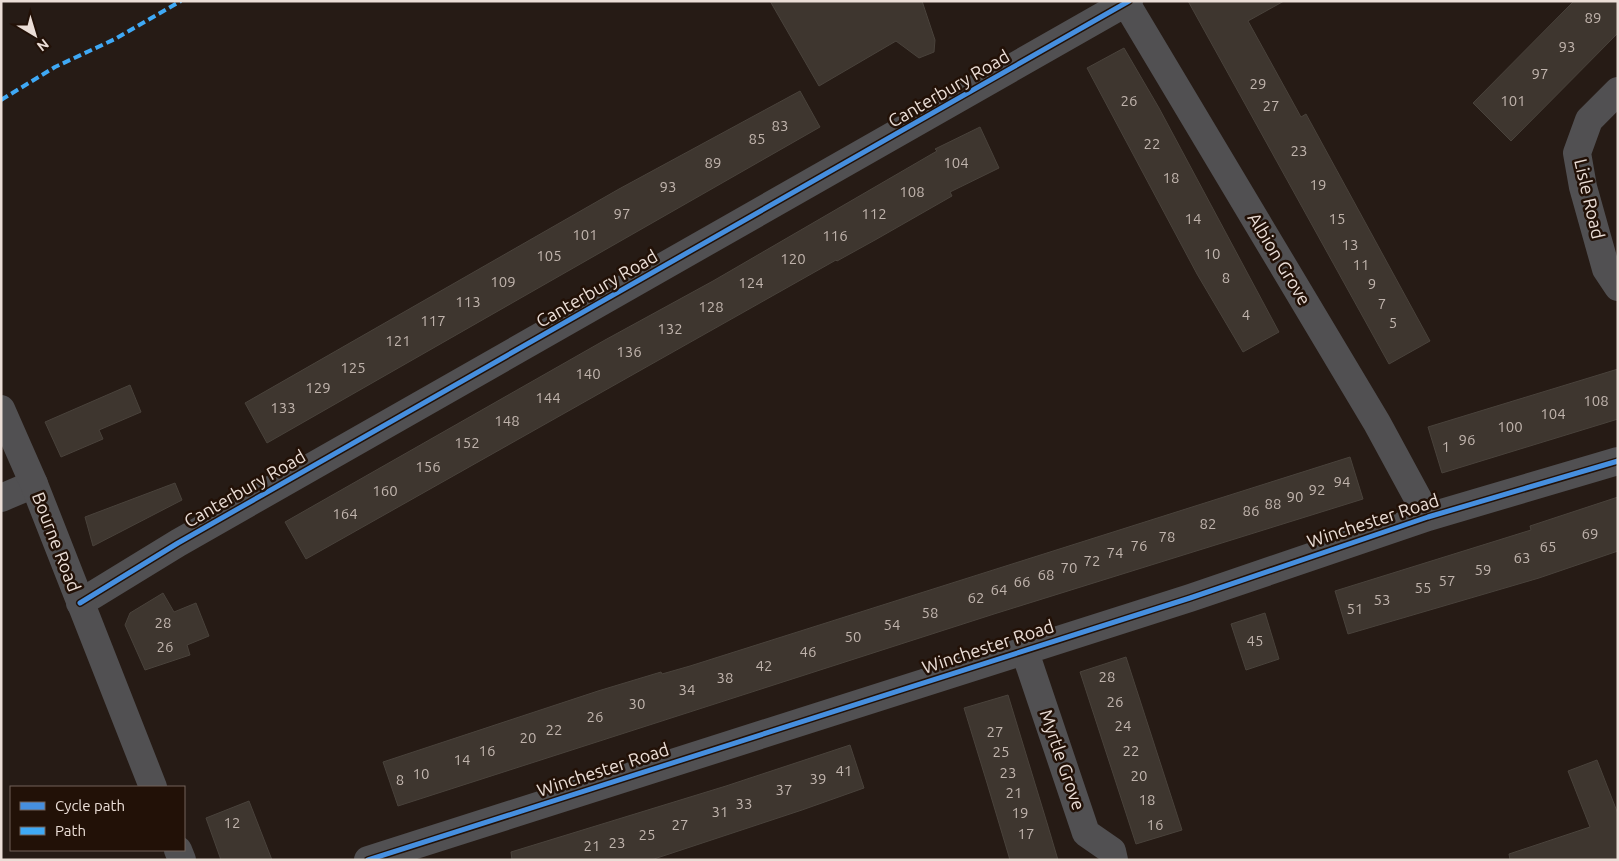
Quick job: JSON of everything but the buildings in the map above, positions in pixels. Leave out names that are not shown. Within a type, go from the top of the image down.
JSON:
[{"type":"street","name":"Albion Grove","points":[[1127,2],[1377,423],[1428,517]]},
{"type":"street","name":"Canterbury Road","points":[[80,603],[178,543],[1127,2]]},
{"type":"street","name":"Lisle Road","points":[[1618,91],[1589,120],[1577,153],[1583,187],[1606,269],[1618,287]]},
{"type":"street","name":"Bourne Road","points":[[1,409],[34,484],[153,786]]},
{"type":"street","name":"Winchester Road","points":[[368,860],[1024,649],[1190,598],[1428,517],[1618,461]]},
{"type":"street","points":[[1,498],[34,484]]},
{"type":"street","name":"Myrtle Grove","points":[[1024,649],[1086,833],[1112,851],[1114,860]]},
{"type":"marked path","points":[[1,100],[55,67],[115,39],[181,1]]},
{"type":"cycle path","points":[[80,603],[178,543],[1129,1]]},
{"type":"cycle path","points":[[368,860],[1190,598],[1428,517],[1618,461]]}]
